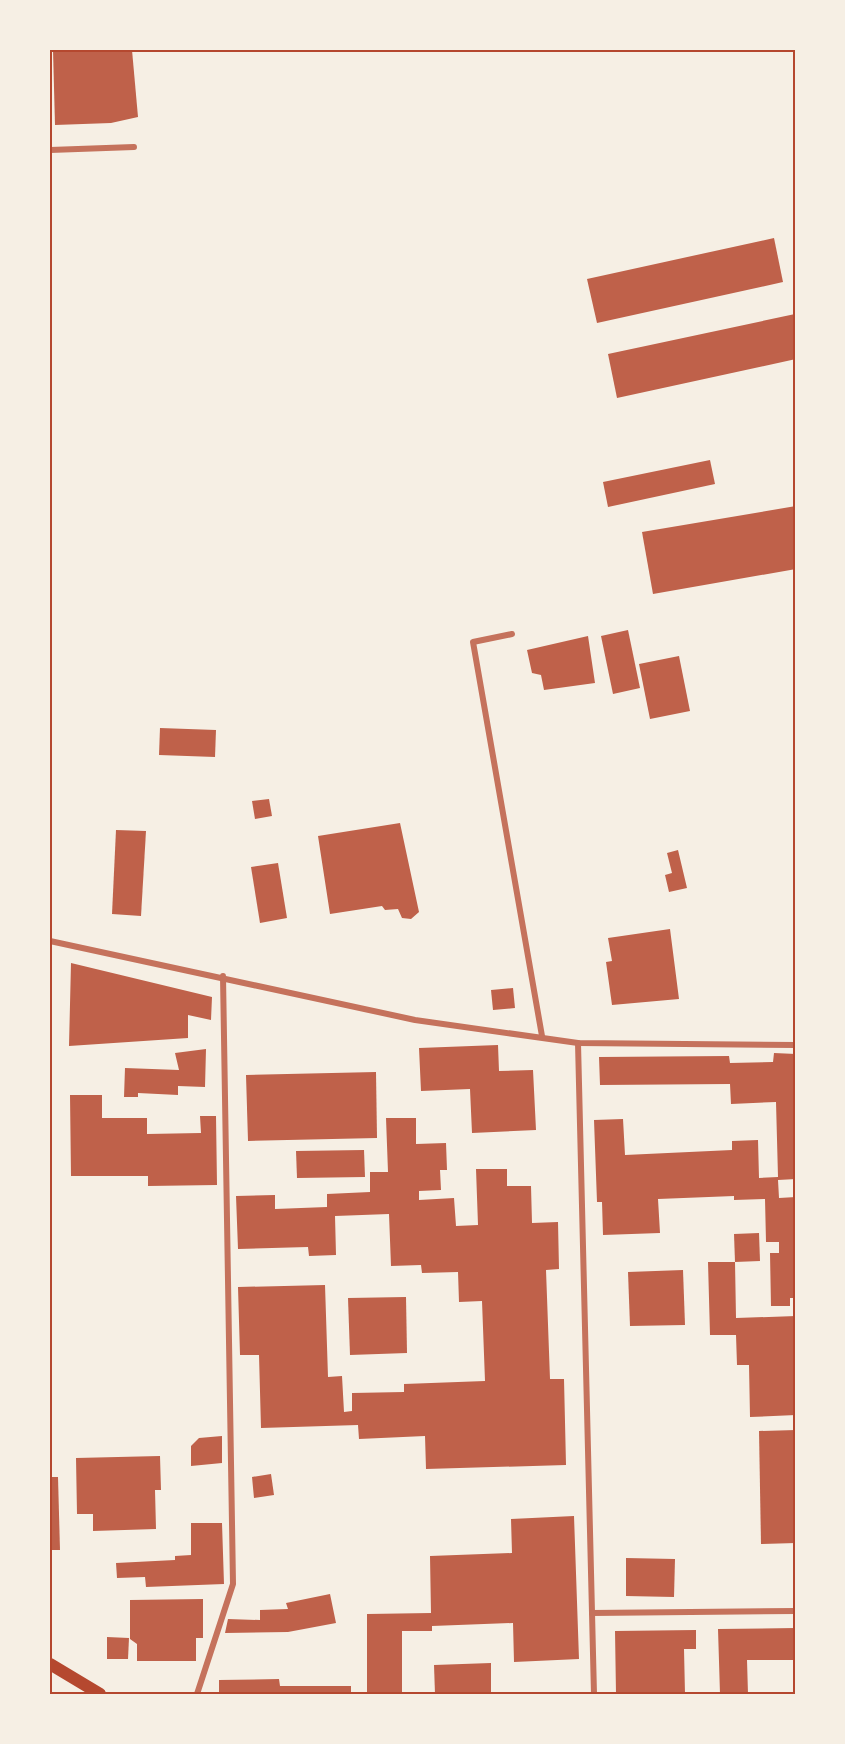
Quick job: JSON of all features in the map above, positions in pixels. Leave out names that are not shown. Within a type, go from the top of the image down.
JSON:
[{"type":"main road","points":[[50,1664],[100,1695]]},
{"type":"street","points":[[50,150],[134,147]]},
{"type":"street","points":[[512,634],[473,642],[542,1036]]},
{"type":"street","points":[[50,941],[223,976],[415,1020],[542,1036],[578,1043],[795,1045]]},
{"type":"street","points":[[197,1695],[233,1584],[223,976]]},
{"type":"street","points":[[578,1043],[594,1695]]},
{"type":"street","points":[[592,1613],[795,1611]]},
{"type":"building","points":[[53,50],[132,50],[138,117],[111,123],[55,125]]},
{"type":"building","points":[[774,238],[783,282],[597,323],[587,279]]},
{"type":"building","points":[[795,314],[796,359],[617,398],[608,354]]},
{"type":"building","points":[[710,460],[715,484],[608,507],[603,482]]},
{"type":"building","points":[[796,506],[796,569],[653,594],[642,532]]},
{"type":"building","points":[[628,630],[640,688],[613,694],[601,636]]},
{"type":"building","points":[[588,636],[595,683],[544,690],[541,675],[532,673],[527,650]]},
{"type":"building","points":[[679,656],[690,711],[650,719],[639,664]]},
{"type":"building","points":[[160,728],[216,730],[215,757],[159,755]]},
{"type":"building","points":[[269,799],[272,816],[255,819],[252,801]]},
{"type":"building","points":[[400,823],[419,912],[411,919],[402,918],[398,909],[385,910],[382,906],[330,914],[318,836]]},
{"type":"building","points":[[116,830],[146,831],[141,916],[112,914]]},
{"type":"building","points":[[678,850],[687,888],[669,892],[665,875],[672,873],[667,853]]},
{"type":"building","points":[[278,863],[287,918],[260,923],[251,867]]},
{"type":"building","points":[[670,929],[679,999],[612,1005],[606,962],[612,961],[608,938]]},
{"type":"building","points":[[71,963],[212,997],[211,1020],[188,1015],[188,1038],[69,1046]]},
{"type":"building","points":[[513,988],[515,1008],[493,1010],[491,990]]},
{"type":"building","points":[[498,1045],[499,1071],[533,1070],[536,1130],[472,1133],[470,1089],[421,1091],[419,1048]]},
{"type":"building","points":[[206,1049],[205,1087],[178,1086],[178,1095],[138,1093],[138,1097],[124,1097],[125,1068],[179,1070],[175,1053]]},
{"type":"building","points":[[774,1053],[796,1054],[796,1179],[778,1180],[779,1198],[796,1197],[796,1298],[790,1298],[790,1306],[771,1306],[770,1253],[779,1253],[779,1242],[766,1242],[765,1199],[734,1200],[734,1196],[658,1199],[660,1233],[603,1235],[602,1202],[597,1202],[594,1120],[623,1119],[625,1155],[732,1150],[732,1141],[758,1140],[759,1178],[778,1177],[776,1102],[731,1104],[730,1084],[600,1085],[599,1057],[729,1056],[730,1063],[773,1062]]},
{"type":"building","points":[[376,1072],[377,1138],[248,1141],[246,1075]]},
{"type":"building","points":[[70,1095],[102,1095],[102,1118],[147,1118],[147,1134],[201,1133],[200,1116],[216,1116],[217,1185],[148,1186],[148,1176],[71,1176]]},
{"type":"building","points":[[386,1118],[416,1118],[416,1144],[446,1143],[447,1170],[440,1170],[441,1190],[419,1191],[419,1200],[454,1198],[456,1226],[478,1225],[476,1169],[507,1169],[507,1186],[531,1186],[532,1223],[558,1222],[559,1269],[546,1270],[550,1379],[564,1379],[566,1465],[426,1469],[425,1436],[359,1439],[358,1425],[261,1428],[259,1355],[240,1355],[238,1287],[325,1285],[328,1377],[342,1376],[344,1412],[352,1411],[352,1393],[404,1392],[404,1384],[485,1381],[482,1301],[459,1302],[458,1272],[422,1273],[421,1265],[391,1266],[389,1214],[335,1216],[336,1255],[309,1256],[308,1247],[238,1249],[236,1196],[275,1195],[275,1209],[327,1207],[327,1194],[370,1192],[370,1172],[388,1172]]},
{"type":"building","points":[[364,1150],[365,1177],[297,1178],[296,1151]]},
{"type":"building","points":[[759,1233],[760,1261],[735,1262],[734,1234]]},
{"type":"building","points":[[708,1262],[735,1262],[736,1318],[796,1316],[796,1415],[750,1417],[749,1365],[737,1365],[736,1335],[710,1335]]},
{"type":"building","points":[[683,1270],[685,1325],[630,1326],[628,1272]]},
{"type":"building","points":[[406,1297],[407,1353],[350,1355],[348,1298]]},
{"type":"building","points":[[796,1430],[796,1543],[761,1544],[759,1431]]},
{"type":"building","points":[[222,1436],[222,1463],[191,1466],[191,1446],[199,1438]]},
{"type":"building","points":[[160,1456],[161,1490],[155,1490],[156,1529],[93,1531],[93,1514],[77,1514],[76,1458]]},
{"type":"building","points":[[271,1474],[274,1495],[254,1498],[252,1477]]},
{"type":"building","points":[[50,1477],[58,1477],[60,1550],[50,1550]]},
{"type":"building","points":[[574,1516],[579,1659],[514,1662],[513,1623],[432,1626],[432,1631],[402,1631],[402,1694],[367,1694],[367,1614],[431,1613],[430,1556],[512,1553],[511,1519]]},
{"type":"building","points":[[191,1523],[222,1523],[224,1584],[146,1587],[145,1577],[117,1578],[116,1563],[175,1560],[175,1556],[191,1555]]},
{"type":"building","points":[[626,1558],[675,1559],[674,1597],[626,1596]]},
{"type":"building","points":[[330,1594],[336,1623],[288,1632],[225,1633],[228,1619],[260,1620],[260,1610],[288,1609],[286,1603]]},
{"type":"building","points":[[203,1599],[203,1638],[196,1638],[196,1661],[137,1661],[137,1644],[130,1639],[130,1600]]},
{"type":"building","points":[[796,1628],[796,1660],[747,1660],[748,1694],[720,1694],[718,1629]]},
{"type":"building","points":[[696,1630],[696,1649],[684,1649],[685,1694],[616,1694],[615,1631]]},
{"type":"building","points":[[107,1637],[129,1638],[128,1659],[107,1659]]},
{"type":"building","points":[[491,1663],[491,1694],[435,1694],[434,1665]]},
{"type":"building","points":[[279,1679],[280,1686],[351,1686],[351,1694],[219,1694],[219,1680]]}]
